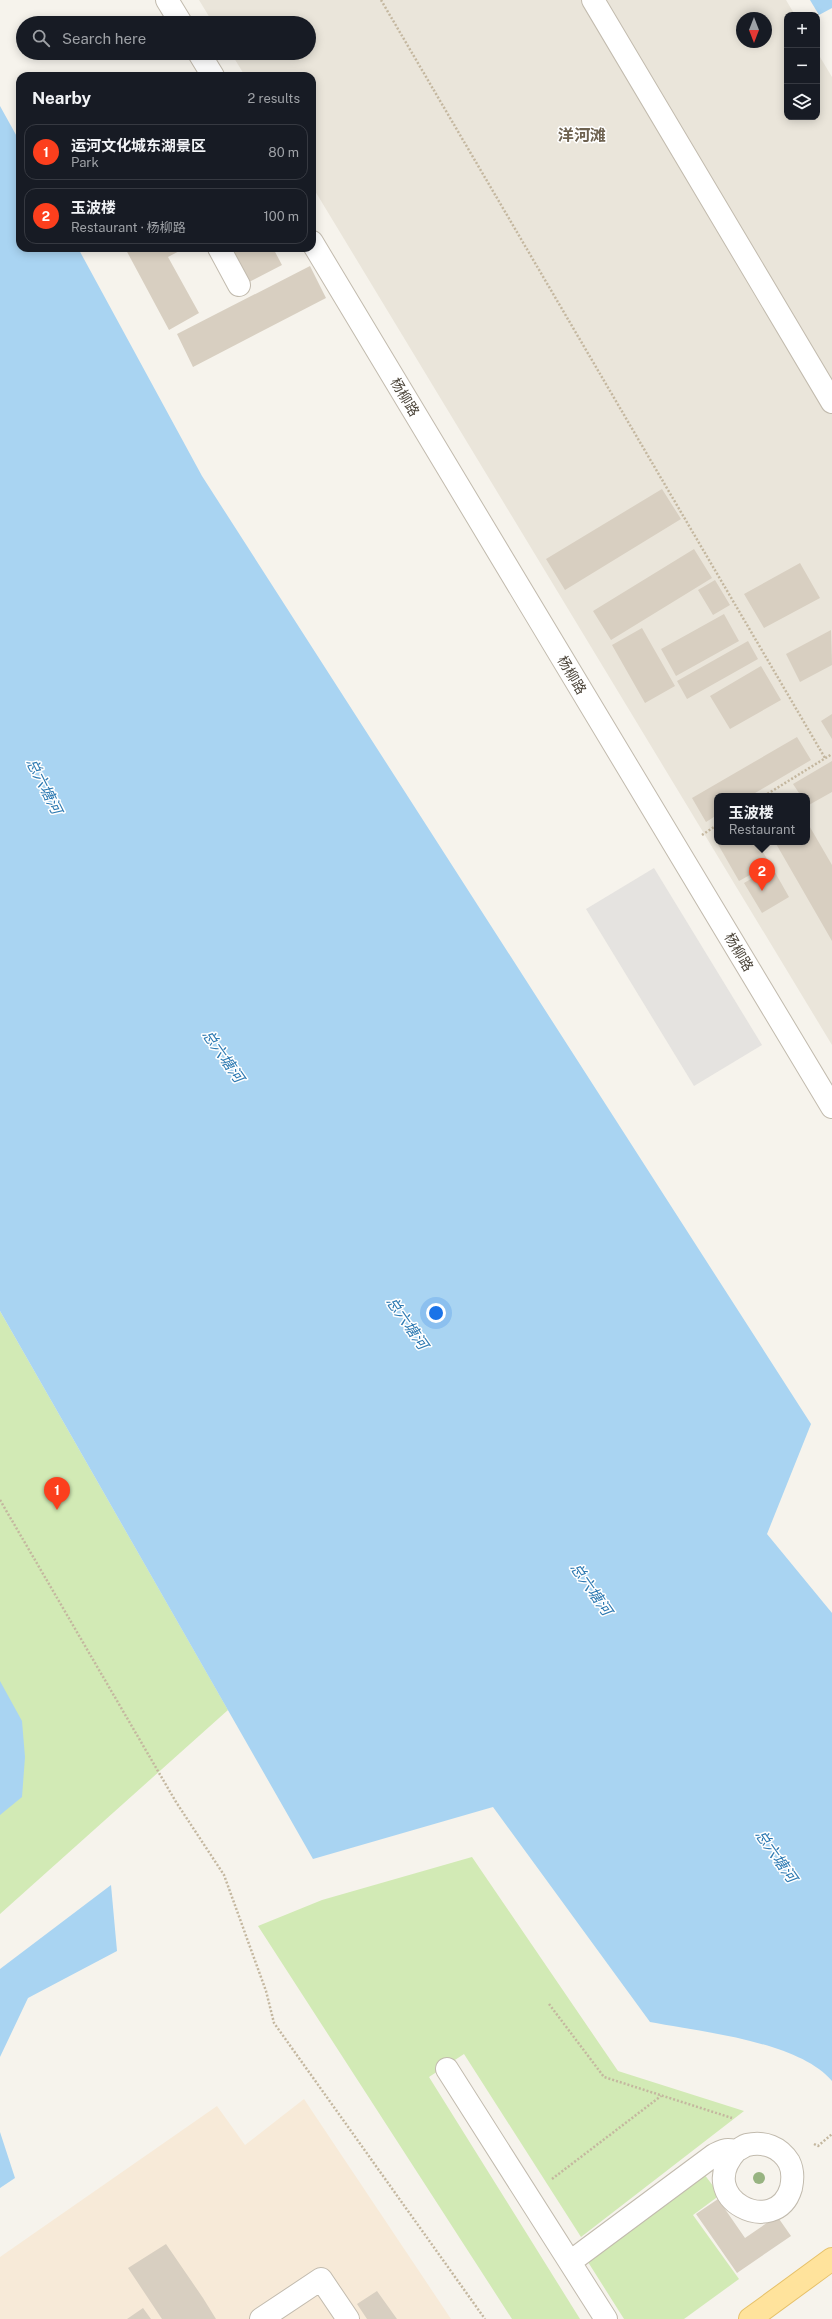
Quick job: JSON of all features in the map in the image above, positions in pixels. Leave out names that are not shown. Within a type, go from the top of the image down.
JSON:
[{"type":"main road","points":[[750,2319],[832,2259]]},
{"type":"street","points":[[167,0],[177,16]]},
{"type":"street","points":[[593,0],[832,402]]},
{"type":"street","points":[[203,60],[210,72]]},
{"type":"street","name":"杨柳路","points":[[316,249],[832,1107]]},
{"type":"street","points":[[221,252],[239,285]]},
{"type":"street","points":[[447,2069],[606,2319]]},
{"type":"street","points":[[570,2262],[714,2155],[726,2150],[736,2151]]},
{"type":"street","points":[[261,2319],[321,2278],[348,2319]]},
{"type":"path","points":[[381,0],[825,758]]},
{"type":"path","points":[[769,793],[832,754]]},
{"type":"path","points":[[0,1500],[176,1802],[224,1875],[266,1992],[274,2023],[485,2319]]},
{"type":"path","points":[[549,2004],[604,2077],[736,2119]]},
{"type":"path","points":[[528,2197],[662,2095]]},
{"type":"path","points":[[810,2143],[818,2146],[832,2134]]},
{"type":"shaded area","points":[[199,0],[786,0],[793,12],[784,12],[784,120],[820,120],[820,57],[832,77],[832,1045],[316,193],[316,72],[243,72],[235,60],[316,60],[316,16],[209,16]]},
{"type":"shaded area","points":[[654,868],[762,1045],[694,1086],[586,909]]},
{"type":"shaded area","points":[[304,2099],[451,2319],[0,2319],[0,2257],[217,2106],[245,2145]]},
{"type":"green space","points":[[0,1311],[228,1710],[0,1914]]},
{"type":"green space","points":[[472,1857],[618,2071],[744,2111],[581,2237],[464,2054],[429,2077],[580,2319],[512,2319],[258,1926],[322,1900]]},
{"type":"green space","points":[[704,2174],[720,2195],[693,2215],[739,2279],[684,2319],[624,2319],[588,2262]]},
{"type":"water","points":[[810,0],[832,0],[832,8],[820,14],[820,12],[817,12]]},
{"type":"water","name":"总六塘河","points":[[0,106],[16,135],[16,252],[80,252],[202,476],[811,1424],[767,1534],[832,1613],[832,2081],[817,2067],[796,2056],[773,2047],[747,2040],[650,2022],[493,1807],[313,1859],[0,1311]]},
{"type":"water","points":[[0,1681],[22,1721],[25,1757],[22,1797],[0,1815]]},
{"type":"water","points":[[111,1885],[117,1951],[28,1998],[0,2057],[0,1969]]},
{"type":"water","points":[[0,2132],[15,2178],[0,2188]]},
{"type":"building","points":[[127,252],[177,252],[168,257],[199,313],[169,330]]},
{"type":"building","points":[[233,252],[275,252],[282,265],[249,282]]},
{"type":"building","points":[[310,266],[326,298],[193,367],[177,334]]},
{"type":"building","points":[[662,489],[681,519],[565,590],[546,559]]},
{"type":"building","points":[[694,549],[712,578],[611,640],[593,611]]},
{"type":"building","points":[[800,563],[820,598],[764,628],[744,594]]},
{"type":"building","points":[[715,580],[730,605],[713,615],[698,590]]},
{"type":"building","points":[[724,614],[739,641],[676,676],[661,649]]},
{"type":"building","points":[[642,628],[675,686],[645,703],[612,645]]},
{"type":"building","points":[[831,630],[832,665],[800,682],[786,654]]},
{"type":"building","points":[[748,641],[758,659],[687,699],[677,681]]},
{"type":"building","points":[[761,666],[781,700],[730,729],[710,696]]},
{"type":"building","points":[[832,714],[832,739],[821,721]]},
{"type":"building","points":[[797,737],[811,760],[755,793],[714,793],[714,817],[706,822],[692,798]]},
{"type":"building","points":[[832,761],[832,792],[810,804],[810,793],[799,793],[793,784]]},
{"type":"building","points":[[810,827],[832,865],[832,941],[777,845],[810,845]]},
{"type":"building","points":[[718,845],[759,845],[770,864],[739,881]]},
{"type":"building","points":[[772,867],[789,897],[762,913],[744,883]]},
{"type":"building","points":[[718,2199],[745,2238],[777,2216],[791,2236],[737,2273],[696,2214]]},
{"type":"building","points":[[166,2244],[216,2319],[162,2319],[128,2268]]},
{"type":"building","points":[[377,2291],[397,2319],[367,2319],[357,2304]]},
{"type":"building","points":[[143,2308],[151,2319],[127,2319]]},
{"type":"place","name":"玉波楼","points":[[762,891]]},
{"type":"place","name":"运河文化城东湖景区","points":[[57,1510]]},
{"type":"district","name":"洋河滩","points":[[582,135]]}]
